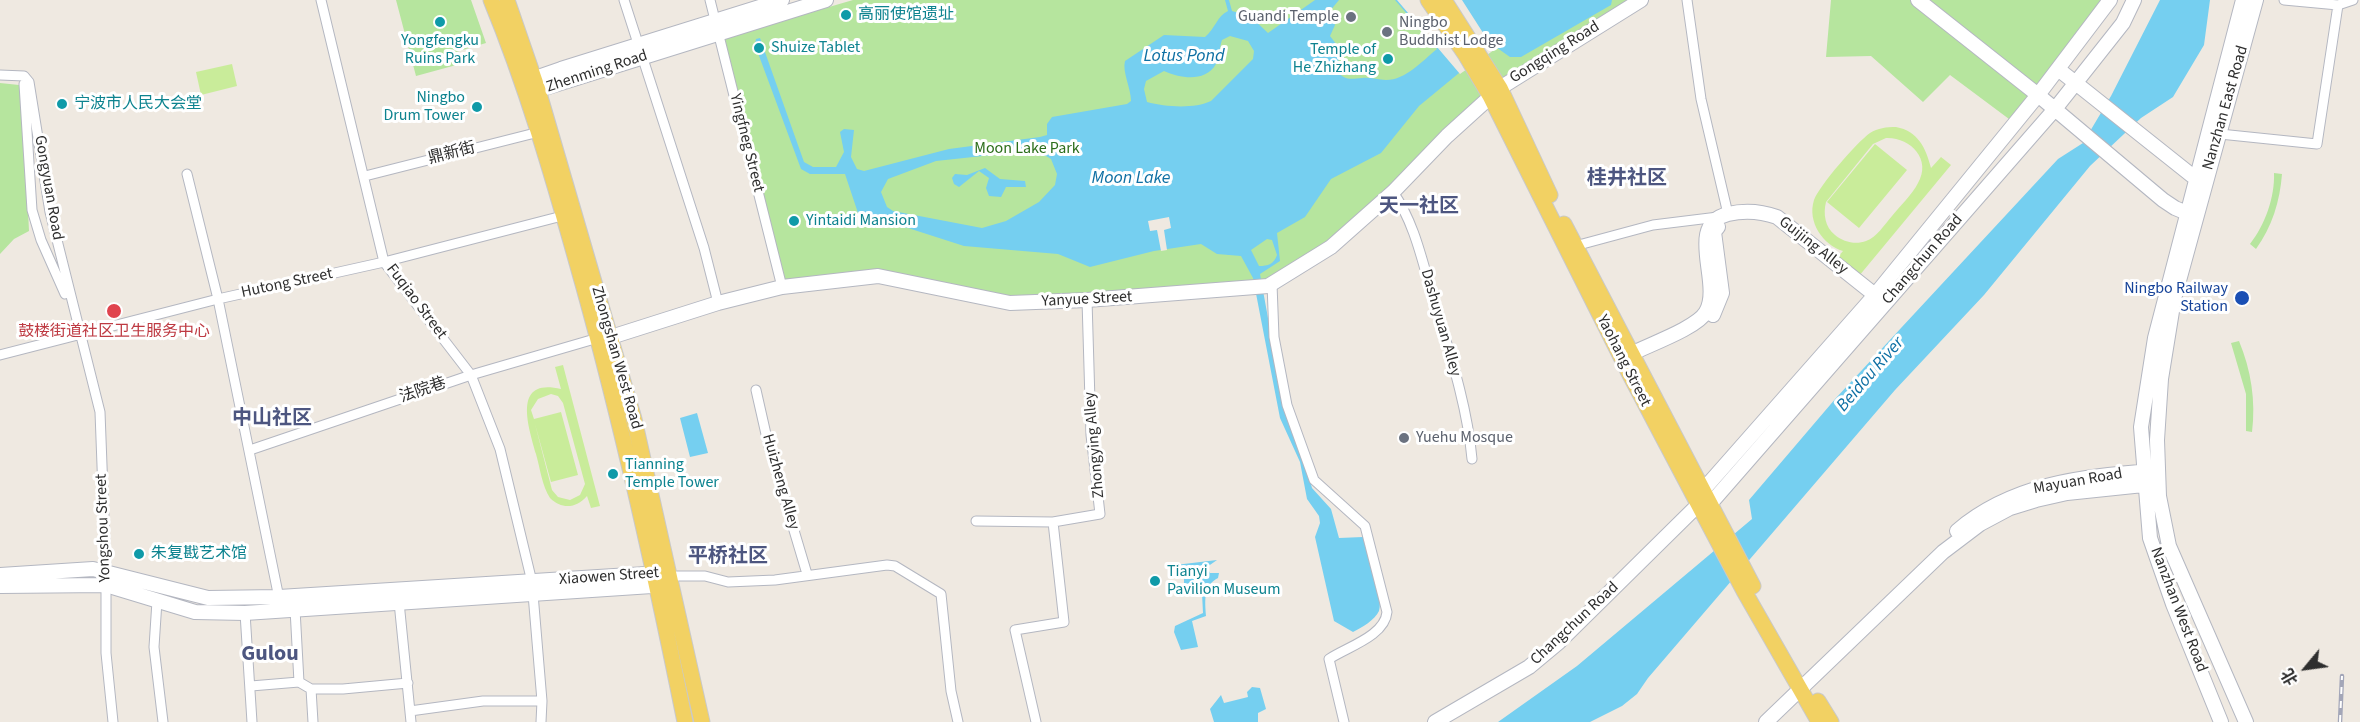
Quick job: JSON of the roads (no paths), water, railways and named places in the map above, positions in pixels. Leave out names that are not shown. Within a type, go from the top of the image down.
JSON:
[{"type":"main road","name":"Zhongshan West Road","points":[[491,0],[532,85],[539,132],[569,214]]},
{"type":"main road","name":"Zhongshan West Road","points":[[507,0],[605,338],[702,722]]},
{"type":"main road","name":"Zhenming Road","points":[[716,28],[782,0]]},
{"type":"main road","name":"Zhenming Road","points":[[532,85],[716,28],[826,0]]},
{"type":"main road","name":"Yaohang Street","points":[[1428,0],[1485,76]]},
{"type":"main road","name":"Yaohang Street","points":[[1444,0],[1495,92],[1704,489],[1703,505]]},
{"type":"main road","name":"Gongqing Road","points":[[1495,92],[1641,0]]},
{"type":"main road","points":[[1918,0],[2038,95],[2163,200],[2192,215]]},
{"type":"main road","name":"Changchun Road","points":[[1704,489],[1871,299],[2038,95],[2110,0]]},
{"type":"main road","name":"Changchun Road","points":[[1435,722],[1529,667],[1560,642],[1703,505],[2055,109],[2123,23],[2134,0]]},
{"type":"main road","name":"Nanzhan East Road","points":[[2192,215],[2243,0]]},
{"type":"main road","name":"Nanzhan East Road","points":[[2200,181],[2220,134],[2256,0]]},
{"type":"main road","points":[[2058,69],[2200,181]]},
{"type":"main road","name":"Yaohang Street","points":[[1495,92],[1549,218],[1749,589],[1804,685],[1831,722]]},
{"type":"main road","name":"Yanyue Street","points":[[605,338],[718,303],[782,287],[878,276],[1010,303],[1251,289],[1270,285],[1331,247],[1393,192],[1447,136],[1495,92]]},
{"type":"main road","name":"Guijing Alley","points":[[1723,216],[1760,211],[1777,217],[1871,299]]},
{"type":"main road","name":"Nanzhan West Road","points":[[2192,215],[2155,338],[2141,427],[2151,478],[2169,546],[2246,722]]},
{"type":"main road","points":[[1633,357],[1693,324],[1706,314],[1711,301],[1712,279],[1706,255],[1706,239],[1709,226],[1723,216]]},
{"type":"main road","name":"Guijing Alley","points":[[1633,357],[1698,329],[1711,319],[1722,293],[1714,232],[1720,225],[1736,219],[1758,219],[1777,227],[1871,299]]},
{"type":"main road","name":"Nanzhan West Road","points":[[2151,478],[2150,538],[2173,604],[2221,722]]},
{"type":"main road","name":"Mayuan Road","points":[[1766,722],[1921,573],[1951,536],[1973,517],[2006,498],[2034,488],[2066,481],[2151,478]]},
{"type":"main road","name":"Xiaowen Street","points":[[0,575],[93,569],[106,579],[158,601],[195,612],[246,613],[285,605],[666,578]]},
{"type":"main road","name":"Zhongshan West Road","points":[[666,578],[685,722]]},
{"type":"main road","name":"Xiaowen Street","points":[[0,586],[106,579],[208,598],[285,605],[399,602],[533,588]]},
{"type":"main road","name":"Yaohang Street","points":[[1804,685],[1819,722]]},
{"type":"street","name":"Fuqiao Street","points":[[321,0],[384,262],[471,375],[500,449],[533,588],[542,701],[541,722]]},
{"type":"street","points":[[624,0],[704,248],[718,303]]},
{"type":"street","name":"Yingfneg Street","points":[[710,0],[782,287]]},
{"type":"street","points":[[1575,246],[1653,225],[1723,216],[1701,99],[1687,0]]},
{"type":"street","points":[[2283,0],[2338,5],[2353,0]]},
{"type":"street","points":[[2220,134],[2318,144],[2338,5]]},
{"type":"street","name":"Gongyuan Road","points":[[0,75],[24,76],[29,82],[50,212],[80,336]]},
{"type":"street","name":"Gongyuan Road","points":[[0,80],[20,81],[25,86],[32,210],[41,240],[70,304],[80,336]]},
{"type":"street","name":"鼎新街","points":[[365,176],[539,132]]},
{"type":"street","points":[[187,174],[218,299],[285,605],[299,682]]},
{"type":"street","name":"Dashuyuan Alley","points":[[1393,192],[1413,231],[1438,313],[1469,428],[1472,459]]},
{"type":"street","name":"Hutong Street","points":[[0,355],[218,299],[384,262],[569,214]]},
{"type":"street","points":[[1270,285],[1274,337],[1287,405],[1314,480],[1365,526],[1387,612],[1386,621],[1373,634],[1329,659],[1344,722]]},
{"type":"street","name":"Zhongying Alley","points":[[1053,522],[1100,514],[1091,435],[1087,300]]},
{"type":"street","name":"Yongshou Street","points":[[80,336],[100,412],[106,579],[105,654],[113,722]]},
{"type":"street","name":"法院巷","points":[[250,450],[471,375],[605,338]]},
{"type":"street","name":"Huizheng Alley","points":[[756,390],[770,452],[807,574]]},
{"type":"street","points":[[976,521],[1053,522],[1064,622],[1015,630],[1036,722]]},
{"type":"street","points":[[666,578],[705,576],[728,582],[775,580],[807,574],[891,565],[941,594],[951,691],[958,722]]},
{"type":"street","points":[[158,601],[154,647],[163,722]]},
{"type":"street","points":[[399,602],[411,722]]},
{"type":"street","points":[[246,613],[252,722]]},
{"type":"street","points":[[250,686],[299,682],[311,689],[408,683]]},
{"type":"street","points":[[311,689],[313,722]]},
{"type":"street","points":[[410,711],[483,701],[542,701]]},
{"type":"water","name":"Moon Lake","points":[[1225,0],[1229,0],[1232,11],[1250,16],[1268,33],[1315,0],[1339,0],[1329,12],[1335,25],[1330,36],[1340,49],[1337,71],[1348,79],[1386,80],[1407,73],[1437,49],[1395,0],[1612,0],[1611,5],[1521,57],[1510,57],[1493,45],[1419,106],[1381,153],[1331,179],[1305,217],[1277,233],[1280,261],[1260,274],[1272,340],[1312,488],[1331,509],[1339,538],[1363,537],[1375,574],[1379,611],[1371,621],[1353,632],[1334,621],[1315,537],[1320,523],[1319,516],[1307,499],[1300,462],[1280,418],[1253,278],[1241,256],[1217,254],[1201,244],[1154,251],[1090,267],[1058,254],[964,246],[908,228],[864,223],[858,213],[845,174],[810,174],[801,169],[755,45],[756,39],[760,38],[804,162],[813,167],[836,167],[844,152],[840,132],[844,129],[854,130],[851,157],[857,169],[864,171],[949,149],[1040,137],[1047,135],[1047,124],[1052,117],[1127,104],[1131,101],[1125,61],[1164,35],[1205,37],[1221,16],[1228,11]],"holes":[[[1230,36],[1248,41],[1254,51],[1253,59],[1211,101],[1204,104],[1180,106],[1147,102],[1144,89],[1146,81],[1164,71],[1185,77],[1205,74],[1216,64],[1222,40]],[[1020,152],[1046,156],[1051,159],[1057,174],[1055,185],[1039,202],[1006,221],[982,228],[893,211],[887,207],[881,192],[888,179],[936,161]],[[1267,239],[1272,240],[1277,255],[1270,264],[1259,266],[1251,250]]]},
{"type":"water","name":"Beidou River","points":[[2160,0],[2210,0],[2204,45],[2173,97],[2141,118],[2090,166],[1984,295],[1895,390],[1648,678],[1637,694],[1622,706],[1590,722],[1498,722],[1577,666],[1752,519],[1749,500],[1836,398],[2058,159],[2083,143],[2111,96]]},
{"type":"water","points":[[985,168],[1000,179],[1025,181],[1026,187],[1006,187],[1001,197],[989,196],[986,188],[989,178],[979,171],[959,187],[954,184],[952,178],[955,174],[967,175]]},
{"type":"water","points":[[697,413],[708,453],[690,457],[680,418]]},
{"type":"water","points":[[1217,560],[1207,567],[1210,573],[1219,573],[1218,578],[1207,589],[1206,616],[1192,621],[1198,647],[1181,650],[1174,632],[1175,626],[1203,613],[1202,593],[1193,596],[1191,587],[1184,583],[1184,579],[1188,576],[1186,570],[1178,568],[1172,574],[1167,566]]},
{"type":"water","points":[[1252,687],[1260,688],[1266,709],[1258,713],[1258,722],[1214,722],[1210,709],[1221,695],[1224,703],[1248,697],[1247,692]]},
{"type":"railway","points":[[2340,722],[2342,676]]},
{"type":"place","name":"高丽使馆遗址","points":[[846,15]]},
{"type":"place","name":"Guandi Temple","points":[[1351,17]]},
{"type":"place","name":"Yongfengku Ruins Park","points":[[440,22]]},
{"type":"place","name":"Ningbo Buddhist Lodge","points":[[1387,32]]},
{"type":"place","name":"Shuize Tablet","points":[[759,48]]},
{"type":"place","name":"Temple of He Zhizhang","points":[[1388,59]]},
{"type":"place","name":"宁波市人民大会堂","points":[[62,104]]},
{"type":"place","name":"Ningbo Drum Tower","points":[[477,107]]},
{"type":"place","name":"Yintaidi Mansion","points":[[794,221]]},
{"type":"place","name":"Ningbo Railway Station","points":[[2242,298]]},
{"type":"place","name":"鼓楼街道社区卫生服务中心","points":[[114,311]]},
{"type":"place","name":"Yuehu Mosque","points":[[1404,438]]},
{"type":"place","name":"Tianning Temple Tower","points":[[613,474]]},
{"type":"place","name":"朱复戡艺术馆","points":[[139,554]]},
{"type":"place","name":"Tianyi Pavilion Museum","points":[[1155,581]]},
{"type":"district","name":"桂井社区","points":[[1627,180]]},
{"type":"district","name":"天一社区","points":[[1419,208]]},
{"type":"district","name":"中山社区","points":[[272,420]]},
{"type":"district","name":"平桥社区","points":[[728,558]]},
{"type":"district","name":"Gulou","points":[[270,655]]},
{"type":"water label","name":"Lotus Pond","points":[[1184,57]]},
{"type":"park label","name":"Moon Lake Park","points":[[1027,149]]}]
